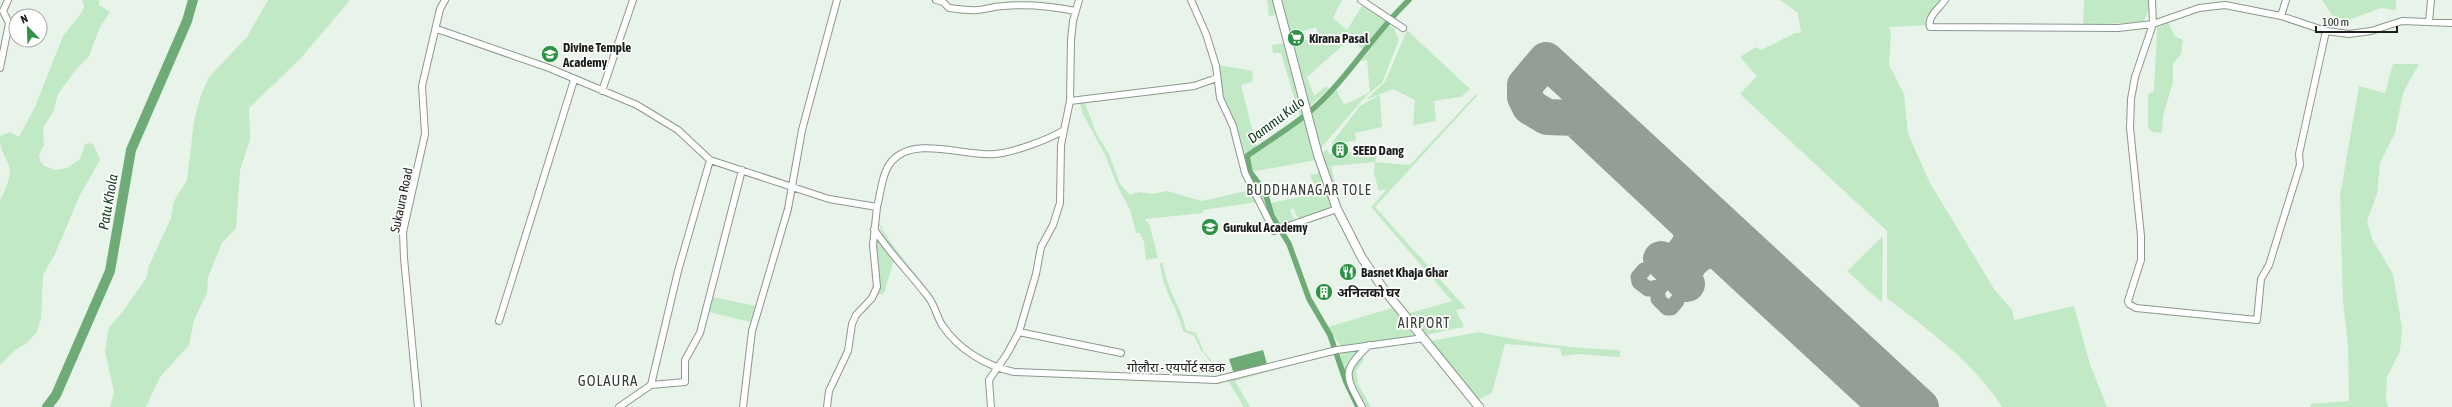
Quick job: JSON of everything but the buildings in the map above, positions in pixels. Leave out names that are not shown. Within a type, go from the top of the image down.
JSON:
[{"type":"main road","points":[[1277,0],[1318,155],[1337,209],[1362,258],[1479,407]]},
{"type":"street","points":[[0,68],[9,23],[3,11],[8,0]]},
{"type":"street","name":"Sukaura Road","points":[[418,407],[404,258],[403,232],[424,134],[422,86],[437,29],[440,9],[445,0]]},
{"type":"street","points":[[602,91],[633,0]]},
{"type":"street","points":[[743,407],[752,330],[793,186],[802,130],[837,0]]},
{"type":"street","points":[[936,0],[943,2],[949,8],[961,10],[978,10],[987,7],[1041,5],[1075,12]]},
{"type":"street","points":[[991,407],[989,380],[1007,354],[1019,332],[1036,274],[1041,247],[1053,225],[1060,203],[1060,145],[1070,101],[1071,40],[1075,12],[1079,0]]},
{"type":"street","points":[[1191,0],[1206,34],[1217,78],[1220,98],[1233,126],[1251,189],[1274,231],[1337,209]]},
{"type":"street","points":[[1361,0],[1402,28]]},
{"type":"street","points":[[1945,0],[1929,22],[1930,27],[2068,29],[2118,28],[2153,24],[2199,8],[2226,5],[2281,16],[2326,31],[2348,34],[2371,31],[2402,21],[2452,23]]},
{"type":"street","points":[[2152,0],[2153,24],[2135,77],[2130,99],[2130,128],[2141,236],[2141,260],[2129,294],[2129,304],[2136,308],[2257,320],[2261,279],[2269,265],[2300,165],[2299,154],[2326,31]]},
{"type":"street","points":[[2281,16],[2286,0]]},
{"type":"street","points":[[2429,22],[2431,0]]},
{"type":"street","points":[[437,29],[549,68],[574,80],[637,105],[662,119],[710,160],[829,199],[878,207]]},
{"type":"street","points":[[1070,101],[1194,86],[1217,78]]},
{"type":"street","points":[[500,321],[574,80]]},
{"type":"street","points":[[826,407],[829,391],[848,351],[852,324],[856,315],[872,298],[877,287],[873,245],[874,229],[887,170],[897,156],[914,148],[996,154],[1054,137],[1064,130]]},
{"type":"street","points":[[651,385],[678,271],[710,160]]},
{"type":"street","points":[[619,407],[651,385],[684,382],[685,360],[700,333],[742,170]]},
{"type":"street","name":"गोलौरा - एयर्पोर्ट सडक","points":[[874,229],[887,249],[930,299],[942,325],[963,349],[996,368],[1014,372],[1216,380],[1336,350],[1424,338]]},
{"type":"street","points":[[1019,332],[1121,353]]},
{"type":"street","points":[[1362,407],[1351,386],[1348,372],[1355,360],[1369,345]]},
{"type":"shaded area","points":[[82,0],[99,0],[99,5],[110,12],[100,27],[89,56],[75,71],[58,94],[54,110],[43,128],[44,145],[39,155],[40,161],[44,166],[56,170],[67,168],[80,159],[85,144],[89,143],[94,145],[100,160],[80,195],[55,254],[43,275],[41,318],[37,332],[27,343],[15,350],[0,365],[0,200],[8,183],[10,170],[2,149],[0,136],[10,132],[19,137],[35,107],[63,36],[82,12],[84,6]]},
{"type":"shaded area","points":[[268,0],[350,0],[301,58],[249,108],[250,140],[240,170],[236,228],[222,243],[208,277],[207,293],[194,320],[189,345],[160,377],[146,407],[110,407],[114,392],[105,351],[109,327],[121,314],[147,277],[148,268],[171,218],[174,201],[187,180],[194,121],[201,95],[209,77],[247,37]]},
{"type":"shaded area","points":[[1267,0],[1273,0],[1277,15],[1269,16]]},
{"type":"shaded area","points":[[1280,0],[1342,0],[1333,18],[1347,30],[1362,6],[1388,21],[1374,35],[1364,50],[1349,40],[1307,77],[1314,96],[1326,86],[1329,89],[1309,107],[1292,45],[1319,36],[1316,27],[1289,35]]},
{"type":"shaded area","points":[[1780,0],[1941,0],[1931,11],[1928,25],[1889,27],[1891,33],[1889,65],[1904,94],[1908,134],[1930,183],[1994,289],[2012,310],[2014,320],[2074,306],[2090,364],[2107,407],[2002,407],[1978,375],[1964,361],[1887,298],[1887,231],[1740,94],[1757,76],[1740,57],[1756,47],[1761,50],[1795,33],[1801,33],[1798,13]]},
{"type":"shaded area","points":[[2084,0],[2149,0],[2149,10],[2143,22],[2083,25]]},
{"type":"shaded area","points":[[2322,0],[2393,0],[2396,1],[2396,10],[2381,8],[2346,21],[2332,15]]},
{"type":"shaded area","points":[[2168,22],[2175,36],[2183,40],[2181,54],[2173,64],[2173,83],[2163,115],[2162,133],[2152,132],[2148,127],[2148,94],[2154,91],[2157,28]]},
{"type":"shaded area","points":[[1387,25],[1394,28],[1399,40],[1382,83],[1366,96],[1320,149],[1311,112],[1335,87],[1344,105],[1370,92],[1367,60],[1360,61],[1375,38]]},
{"type":"shaded area","points":[[1407,30],[1470,89],[1461,97],[1434,101],[1436,121],[1413,125],[1415,100],[1393,89],[1366,100],[1385,82]]},
{"type":"shaded area","points":[[1284,43],[1305,114],[1300,117],[1281,53],[1273,53],[1272,45]]},
{"type":"shaded area","points":[[2393,64],[2419,64],[2403,93],[2395,133],[2380,163],[2377,194],[2367,221],[2372,239],[2393,274],[2402,328],[2400,351],[2387,377],[2386,400],[2388,407],[2311,407],[2310,404],[2349,401],[2348,347],[2343,300],[2340,196],[2359,86],[2385,93]]},
{"type":"shaded area","points":[[1218,65],[1253,71],[1252,82],[1241,85],[1257,148],[1246,156],[1251,173],[1267,198],[1278,228],[1274,229],[1253,188],[1236,125],[1222,96]]},
{"type":"shaded area","points":[[1476,94],[1477,96],[1375,207],[1466,308],[1456,310],[1464,327],[1425,335],[1406,314],[1452,301],[1371,207],[1387,189],[1379,191],[1374,174],[1375,162],[1410,165]]},
{"type":"shaded area","points":[[1380,95],[1382,127],[1355,133],[1356,141],[1331,144],[1360,106]]},
{"type":"shaded area","points":[[1084,100],[1096,133],[1109,154],[1120,184],[1130,195],[1139,192],[1152,194],[1167,191],[1202,201],[1251,190],[1257,202],[1203,210],[1203,213],[1145,219],[1150,226],[1158,258],[1146,260],[1144,242],[1140,233],[1136,233],[1130,210],[1118,187],[1105,155],[1083,114],[1079,101]]},
{"type":"shaded area","points":[[1305,117],[1316,160],[1251,172],[1248,157]]},
{"type":"shaded area","points":[[1327,149],[1329,154],[1379,149],[1375,162],[1331,166],[1340,202],[1337,203],[1320,155]]},
{"type":"shaded area","points":[[1320,173],[1333,207],[1299,221],[1293,208],[1290,210],[1295,222],[1280,227],[1273,216],[1271,203],[1318,193],[1310,175]]},
{"type":"shaded area","points":[[879,223],[897,251],[935,301],[949,329],[902,267],[883,234]]},
{"type":"shaded area","points":[[1883,236],[1882,303],[1847,271]]},
{"type":"shaded area","points":[[876,237],[898,263],[893,263],[884,293],[877,295],[879,278]]},
{"type":"shaded area","points":[[1160,263],[1163,263],[1167,281],[1181,313],[1186,330],[1196,333],[1204,352],[1226,377],[1222,377],[1201,350],[1194,336],[1183,331],[1164,282]]},
{"type":"shaded area","points":[[713,297],[756,306],[750,322],[709,312]]},
{"type":"shaded area","points":[[1392,308],[1415,337],[1341,347],[1328,327]]},
{"type":"shaded area","points":[[951,330],[968,347],[998,363],[996,365],[971,351],[955,336]]},
{"type":"shaded area","points":[[1478,332],[1548,344],[1620,350],[1620,357],[1578,354],[1562,356],[1560,348],[1505,344],[1492,393],[1480,399],[1476,397],[1431,341]]},
{"type":"shaded area","points":[[1365,347],[1349,366],[1345,375],[1340,352]]},
{"type":"shaded area","points":[[1263,350],[1267,364],[1234,374],[1229,359]]},
{"type":"shaded area","points":[[1362,355],[1364,360],[1356,370],[1358,384],[1371,407],[1366,407],[1350,377],[1350,371]]},
{"type":"shaded area","points":[[1281,366],[1282,368],[1235,381],[1250,407],[1244,407],[1228,381]]},
{"type":"waterway","name":"Patu Khola","points":[[47,407],[56,395],[110,271],[131,150],[187,21],[193,0]]},
{"type":"waterway","name":"Dammu Kulo","points":[[1358,407],[1346,382],[1330,335],[1309,299],[1289,244],[1272,216],[1265,192],[1250,172],[1247,156],[1300,120],[1321,101],[1335,87],[1383,28],[1409,0]]},
{"type":"taxiway","points":[[1666,186],[1694,212],[1699,220],[1701,228],[1701,237],[1697,246],[1658,290],[1658,299],[1667,308],[1671,308],[1677,301]]},
{"type":"taxiway","points":[[1697,246],[1705,241],[1714,240],[1721,242],[1736,251],[1755,269]]},
{"type":"taxiway","points":[[1644,270],[1638,277],[1639,282],[1648,289],[1659,287]]},
{"type":"runway","points":[[1887,407],[1717,250],[1705,251],[1698,255],[1688,265],[1685,271],[1687,284],[1661,259],[1667,261],[1673,260],[1684,252],[1691,240],[1691,227],[1575,118],[1547,117],[1530,107],[1525,97],[1525,85],[1546,60],[1921,407]]},
{"type":"place","name":"Kirana Pasal","points":[[1296,38]]},
{"type":"place","name":"Divine Temple Academy","points":[[550,54]]},
{"type":"place","name":"SEED Dang","points":[[1340,150]]},
{"type":"place","name":"Gurukul Academy","points":[[1210,227]]},
{"type":"place","name":"Basnet Khaja Ghar","points":[[1348,272]]},
{"type":"place","name":"अनिलको घर","points":[[1324,292]]},
{"type":"district","name":"BUDDHANAGAR TOLE","points":[[1309,190]]},
{"type":"district","name":"AIRPORT","points":[[1424,323]]},
{"type":"district","name":"GOLAURA","points":[[608,381]]}]
